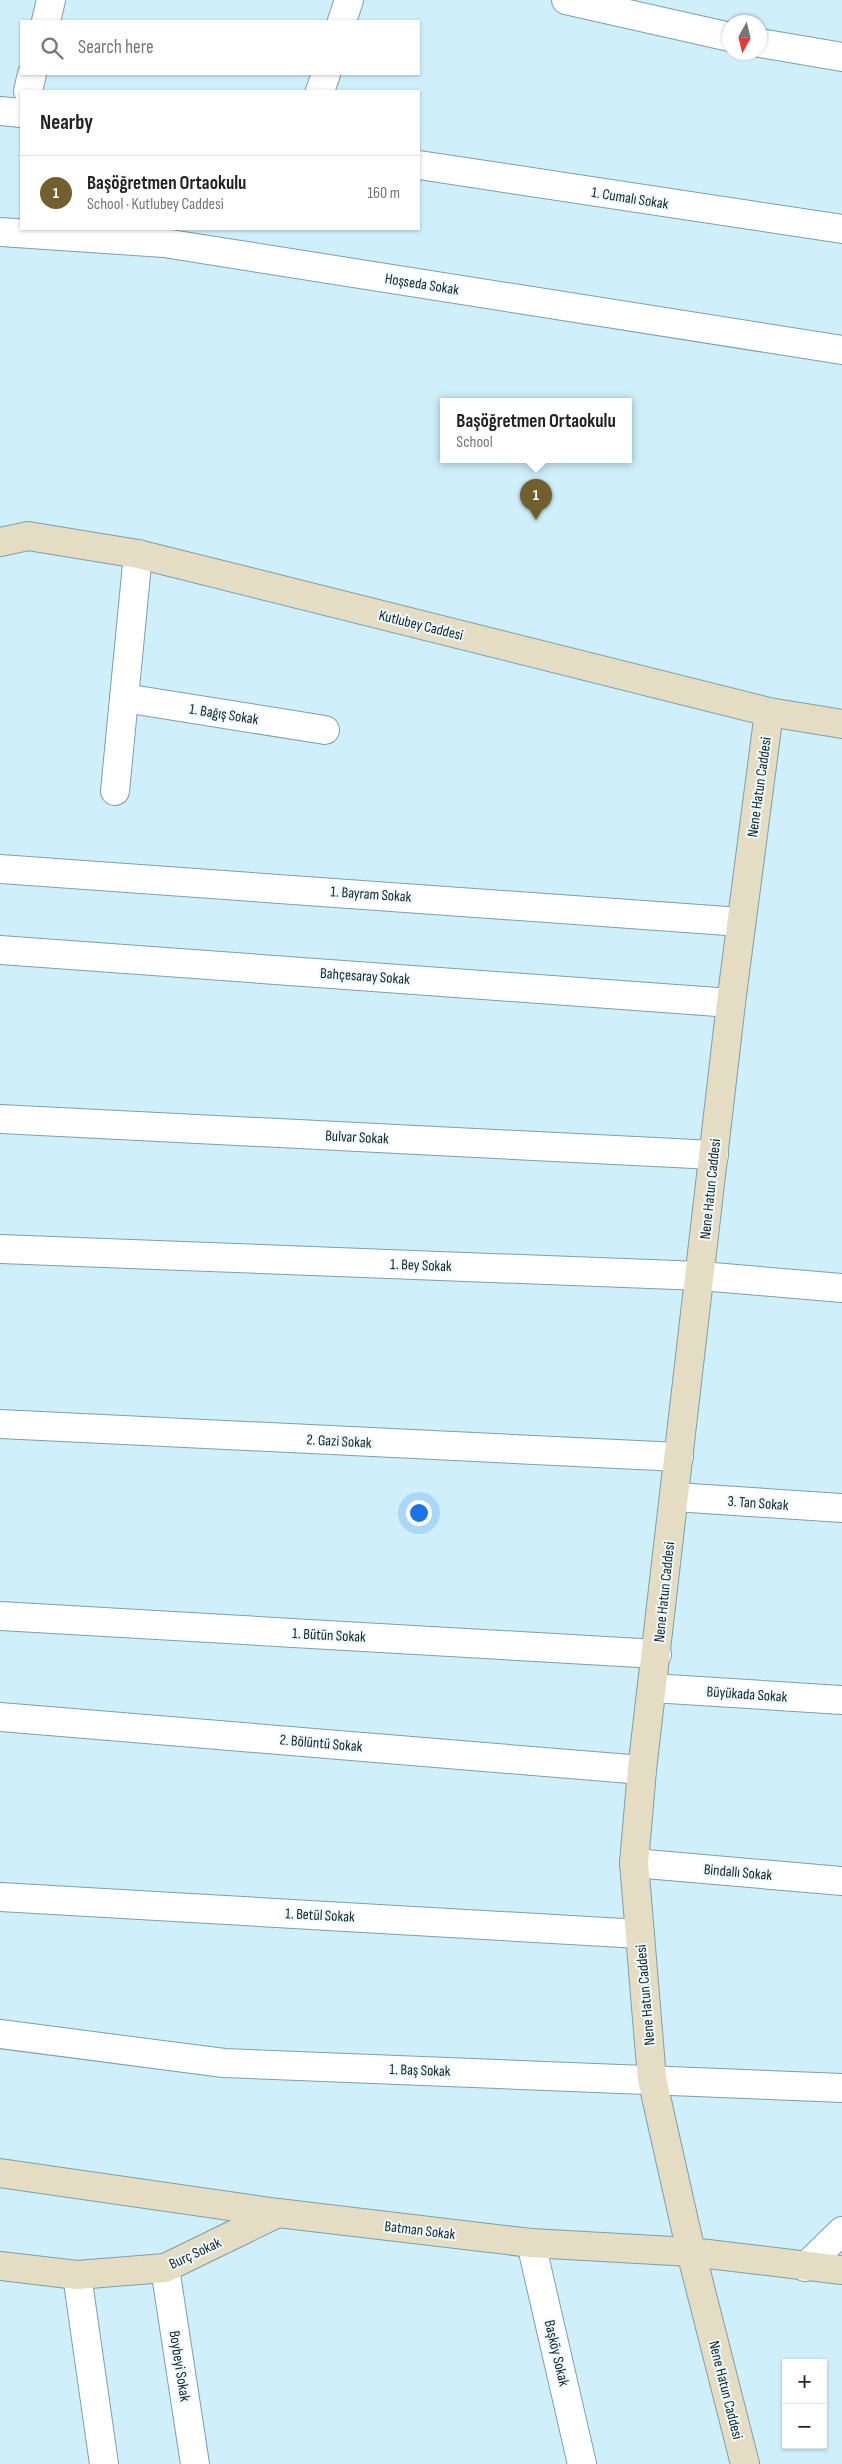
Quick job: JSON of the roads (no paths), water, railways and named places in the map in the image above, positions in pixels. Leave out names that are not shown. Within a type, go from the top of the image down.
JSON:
[{"type":"street","points":[[46,20],[51,0]]},
{"type":"street","points":[[342,20],[349,0]]},
{"type":"street","points":[[566,0],[722,36]]},
{"type":"street","points":[[767,44],[842,57]]},
{"type":"street","points":[[28,90],[32,75]]},
{"type":"street","points":[[320,90],[326,75]]},
{"type":"street","points":[[0,111],[20,113]]},
{"type":"street","name":"1. Cumalı Sokak","points":[[420,165],[842,229]]},
{"type":"street","name":"Hoşseda Sokak","points":[[0,232],[164,243],[842,350]]},
{"type":"street","name":"Kutlubey Caddesi","points":[[0,542],[28,536],[138,554],[769,712],[842,724]]},
{"type":"street","points":[[115,791],[138,554]]},
{"type":"street","name":"1. Bağış Sokak","points":[[124,698],[325,730]]},
{"type":"street","name":"Nene Hatun Caddesi","points":[[745,2464],[690,2252],[652,2079],[634,1863],[642,1770],[701,1276],[731,1002],[769,712]]},
{"type":"street","name":"1. Bayram Sokak","points":[[0,869],[741,922]]},
{"type":"street","name":"Bahçesaray Sokak","points":[[0,950],[731,1002]]},
{"type":"street","name":"Bulvar Sokak","points":[[0,1119],[714,1155]]},
{"type":"street","name":"1. Bey Sokak","points":[[0,1249],[701,1276],[842,1288]]},
{"type":"street","name":"2. Gazi Sokak","points":[[0,1424],[679,1457]]},
{"type":"street","name":"3. Tan Sokak","points":[[675,1497],[842,1508]]},
{"type":"street","name":"1. Bütün Sokak","points":[[0,1616],[657,1654]]},
{"type":"street","name":"Büyükada Sokak","points":[[652,1688],[842,1700]]},
{"type":"street","name":"2. Bölüntü Sokak","points":[[0,1717],[642,1770]]},
{"type":"street","name":"Bindallı Sokak","points":[[634,1863],[842,1881]]},
{"type":"street","name":"1. Betül Sokak","points":[[0,1897],[640,1934]]},
{"type":"street","name":"1. Baş Sokak","points":[[0,2034],[224,2063],[842,2088]]},
{"type":"street","name":"Batman Sokak","points":[[0,2172],[278,2213],[531,2243],[690,2252],[842,2270]]},
{"type":"street","name":"Burç Sokak","points":[[0,2266],[77,2275],[165,2268],[278,2213]]},
{"type":"street","points":[[805,2267],[842,2231]]},
{"type":"street","name":"Başköy Sokak","points":[[531,2243],[582,2464]]},
{"type":"street","name":"Boybeyi Sokak","points":[[165,2268],[195,2464]]},
{"type":"street","points":[[77,2275],[104,2464]]},
{"type":"place","name":"Başöğretmen Ortaokulu","points":[[536,520]]}]
